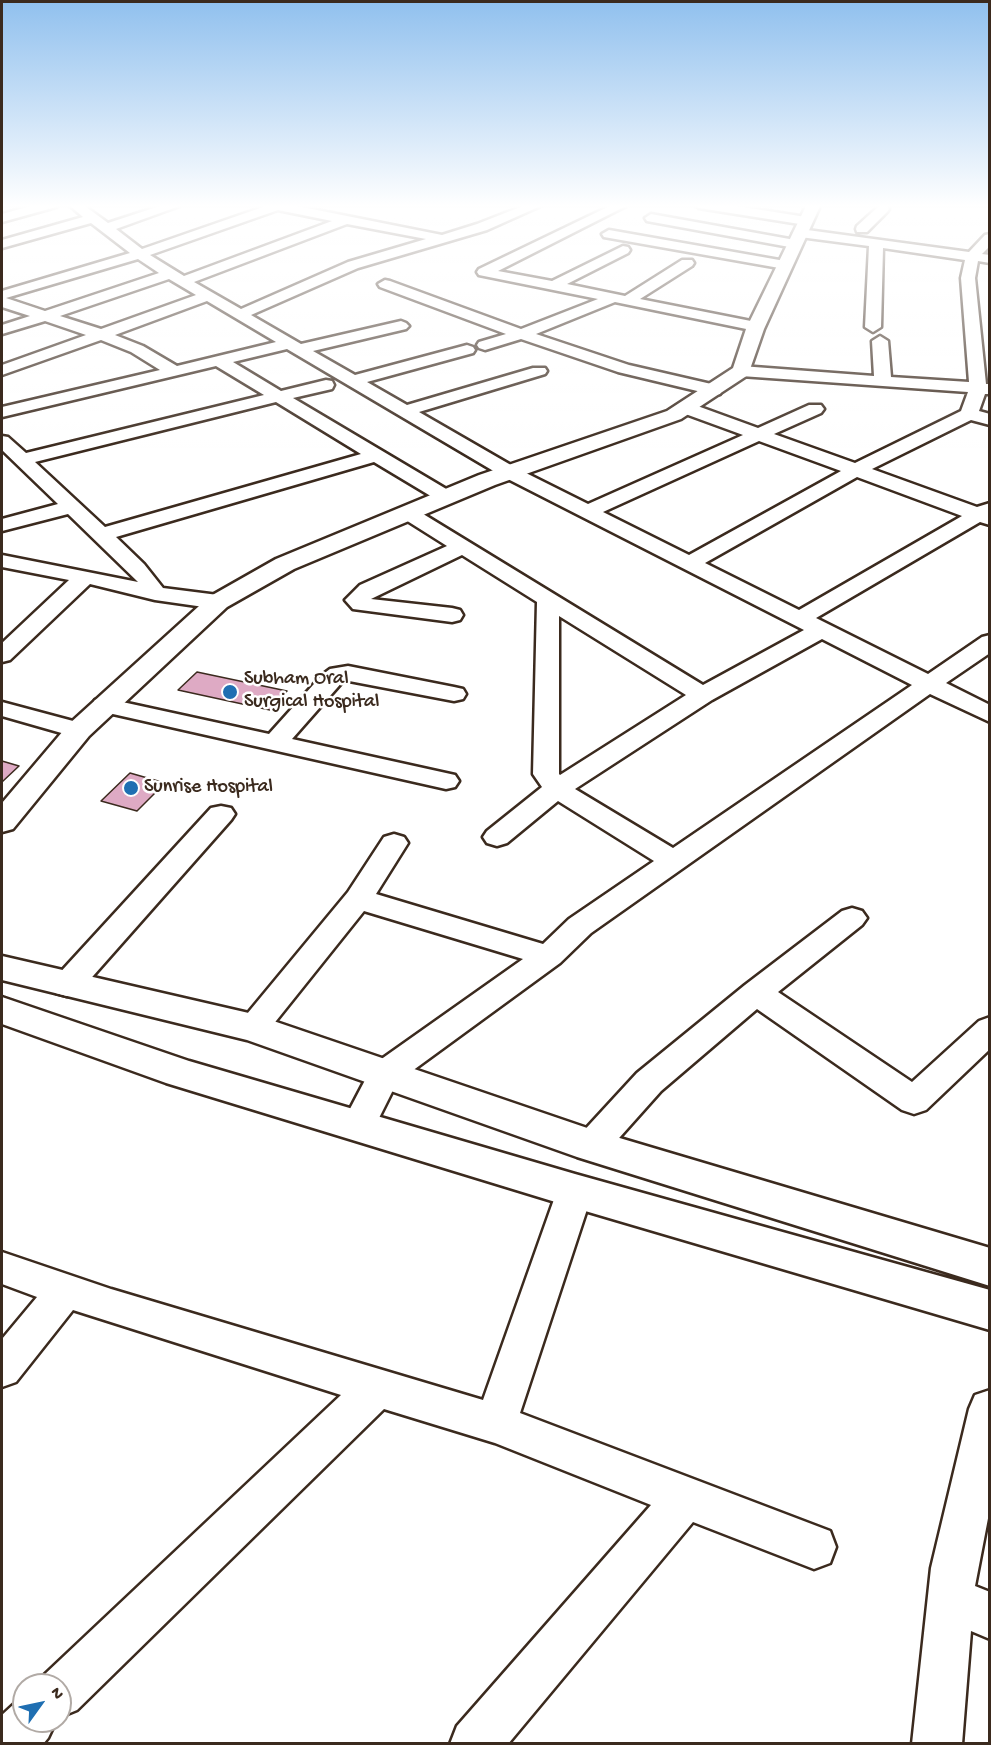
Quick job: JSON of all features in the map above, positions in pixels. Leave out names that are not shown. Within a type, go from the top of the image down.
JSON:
[{"type":"main road","points":[[2,822],[79,730],[218,602],[285,564],[446,497],[509,472],[674,415],[741,371],[756,326],[775,285]]},
{"type":"main road","points":[[2,968],[253,1028],[591,1146],[990,1267]]},
{"type":"main road","points":[[2,1010],[180,1073],[575,1191],[990,1310]]},
{"type":"street","points":[[2,296],[37,285]]},
{"type":"street","points":[[2,330],[151,285]]},
{"type":"street","points":[[190,285],[509,472],[990,715]]},
{"type":"street","points":[[241,314],[306,285]]},
{"type":"street","points":[[389,285],[624,369],[714,390]]},
{"type":"street","points":[[550,285],[756,326]]},
{"type":"street","points":[[485,345],[619,299],[645,285]]},
{"type":"street","points":[[878,285],[877,334],[883,381]]},
{"type":"street","points":[[690,563],[856,471],[969,414],[984,389],[969,285]]},
{"type":"street","points":[[2,370],[208,296]]},
{"type":"street","points":[[2,302],[100,334],[137,349],[174,371]]},
{"type":"street","points":[[2,412],[219,361],[400,326]]},
{"type":"street","points":[[353,381],[467,350]]},
{"type":"street","points":[[219,361],[446,497]]},
{"type":"street","points":[[405,411],[539,371]]},
{"type":"street","points":[[741,371],[984,389]]},
{"type":"street","points":[[22,460],[326,385]]},
{"type":"street","points":[[686,408],[856,471],[986,514]]},
{"type":"street","points":[[587,512],[815,409]]},
{"type":"street","points":[[969,414],[990,420]]},
{"type":"street","points":[[2,443],[137,568],[155,593]]},
{"type":"street","points":[[100,535],[377,455]]},
{"type":"street","points":[[2,525],[70,507]]},
{"type":"street","points":[[408,513],[703,695]]},
{"type":"street","points":[[799,619],[986,514]]},
{"type":"street","points":[[452,615],[361,604],[356,600],[368,590],[462,546]]},
{"type":"street","points":[[2,561],[155,593],[218,602]]},
{"type":"street","points":[[2,655],[85,577]]},
{"type":"street","points":[[548,599],[546,774],[556,789],[672,861]]},
{"type":"street","points":[[496,837],[556,789],[703,695],[821,630]]},
{"type":"street","points":[[358,1126],[385,1074],[549,956],[580,926],[990,642]]},
{"type":"street","points":[[275,743],[330,680],[338,674],[348,673],[454,694]]},
{"type":"street","points":[[104,705],[446,781]]},
{"type":"street","points":[[2,709],[79,730]]},
{"type":"street","points":[[67,985],[221,814]]},
{"type":"street","points":[[253,1028],[358,900],[394,843]]},
{"type":"street","points":[[358,900],[549,956]]},
{"type":"street","points":[[591,1146],[649,1082],[756,993],[852,918]]},
{"type":"street","points":[[756,993],[914,1101],[990,1029]]},
{"type":"street","points":[[496,1424],[575,1191]]},
{"type":"street","points":[[2,1268],[496,1424],[814,1547]]},
{"type":"street","points":[[2,1369],[66,1290]]},
{"type":"street","points":[[72,1681],[377,1388]]},
{"type":"street","points":[[937,1743],[970,1608],[954,1568],[990,1409]]},
{"type":"street","points":[[475,1743],[686,1497]]},
{"type":"building","points":[[197,672],[287,691],[270,710],[178,690]]},
{"type":"building","points":[[2,761],[19,766],[2,782]]},
{"type":"building","points":[[130,773],[165,783],[137,811],[101,801]]},
{"type":"place","name":"Subham Oral Surgical Hospital","points":[[230,692]]},
{"type":"place","name":"Sunrise Hospital","points":[[131,788]]}]
